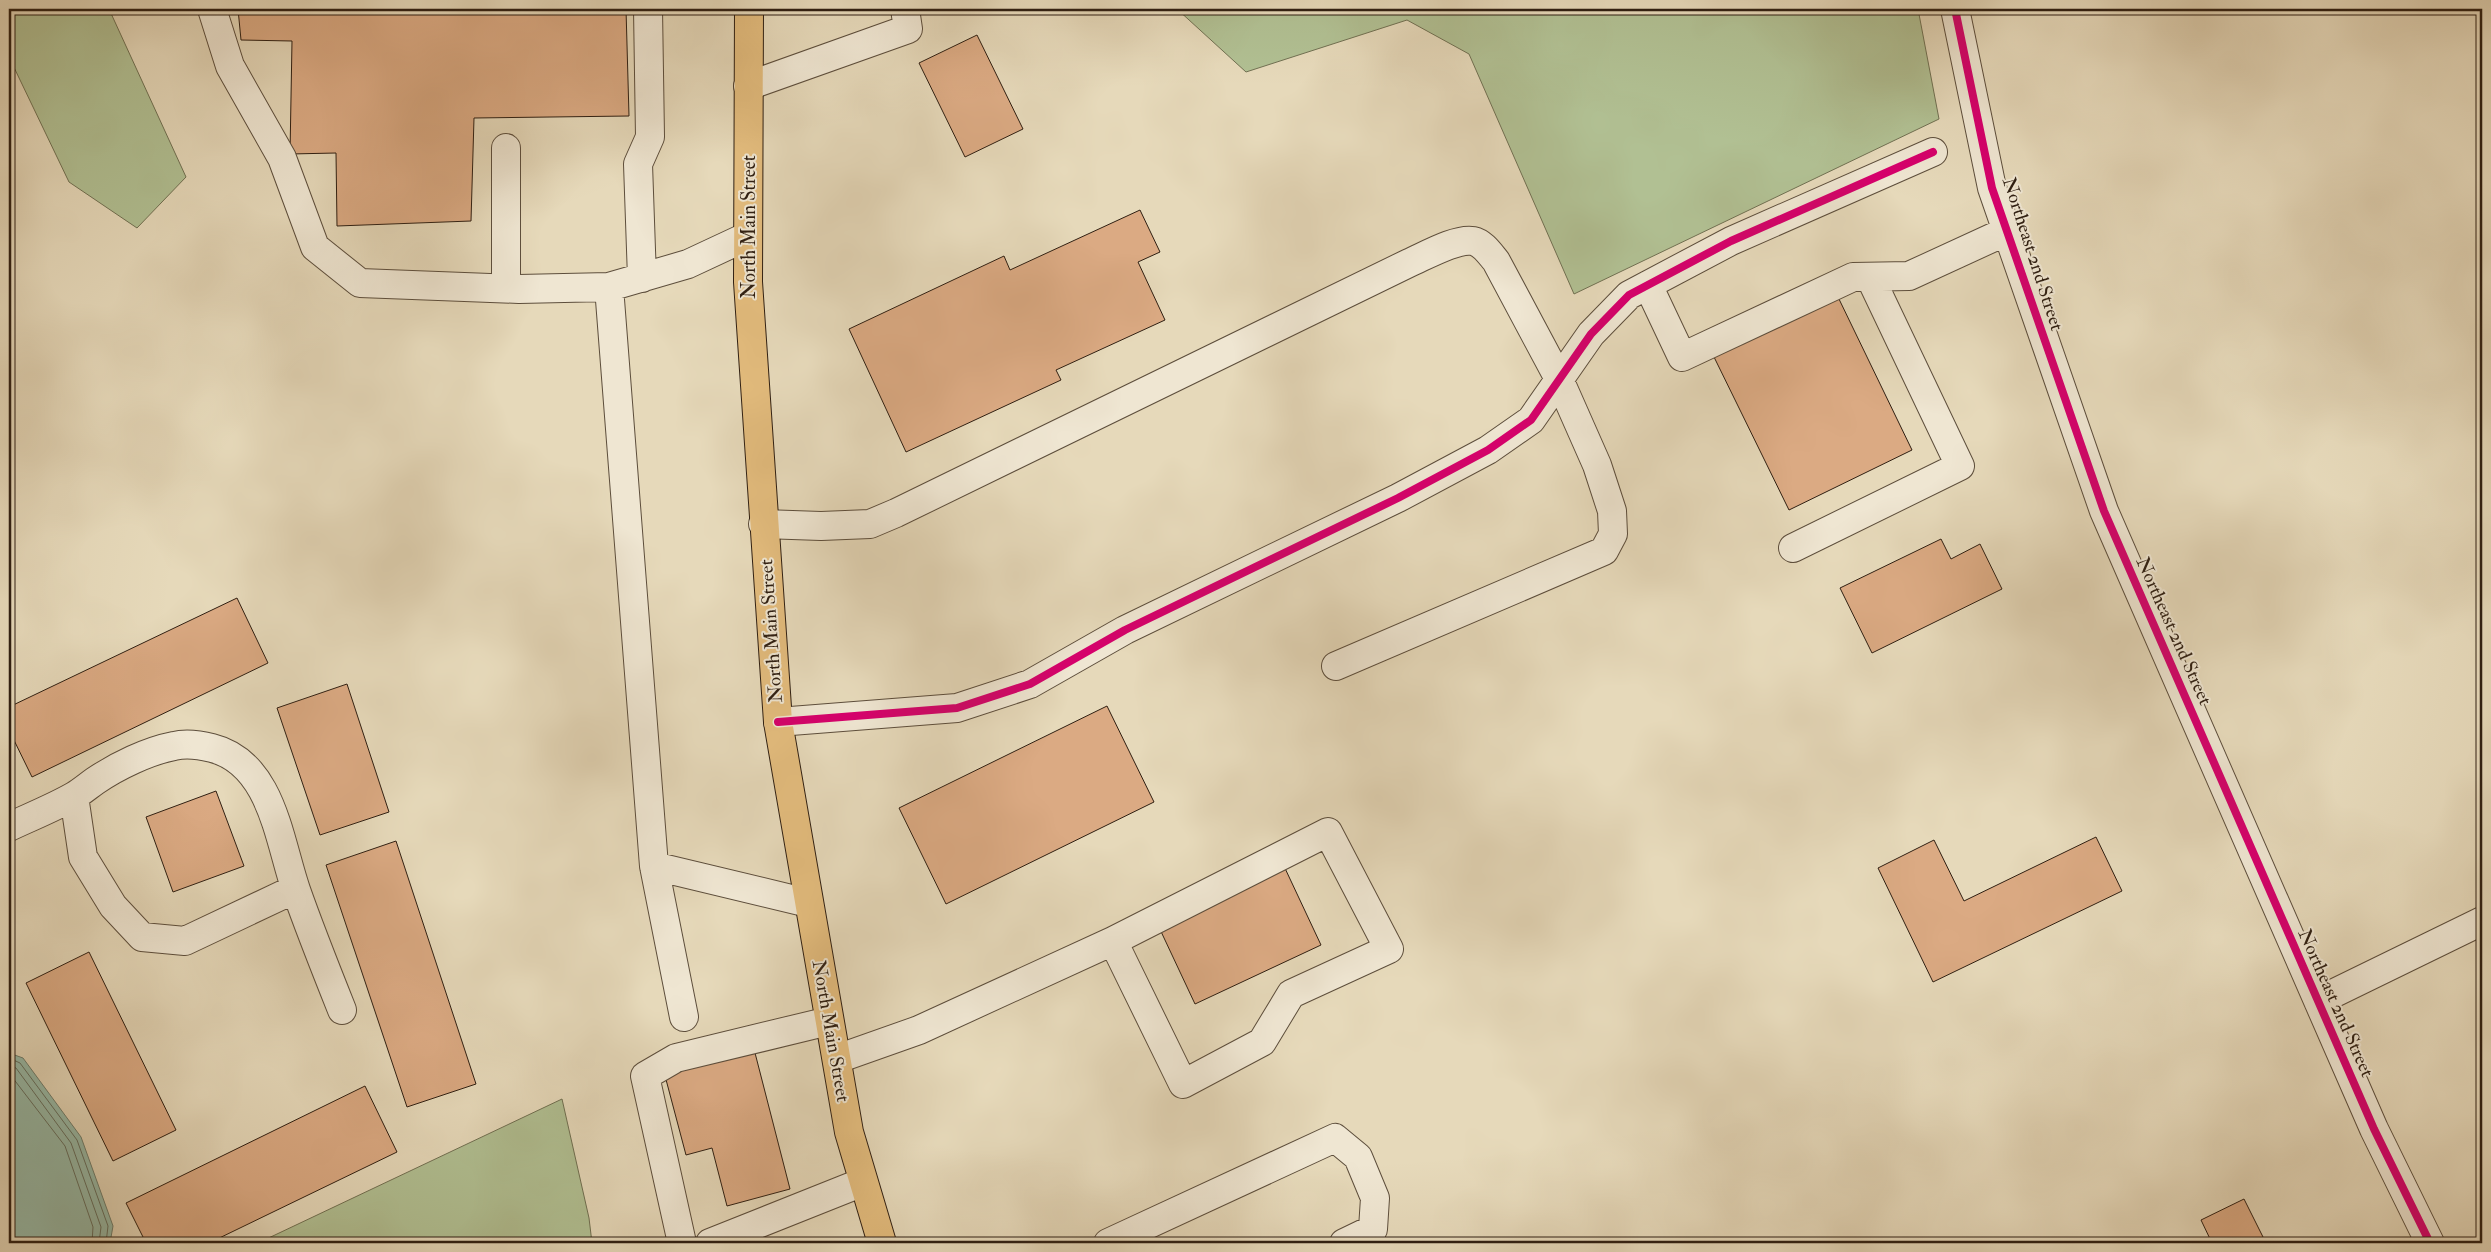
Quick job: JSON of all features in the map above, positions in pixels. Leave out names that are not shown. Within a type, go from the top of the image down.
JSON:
[{"type":"main road","name":"North Main Street","points":[[749,9],[748,282],[778,722],[849,1132],[882,1243]]},
{"type":"street","points":[[212,9],[230,66],[282,158],[315,247],[360,283],[506,288],[608,287],[688,264],[748,236]]},
{"type":"street","points":[[642,278],[638,164],[650,137],[648,9]]},
{"type":"street","points":[[748,86],[908,29],[905,9]]},
{"type":"street","name":"Northeast 2nd Street","points":[[1955,9],[1992,188],[2104,511],[2374,1129],[2430,1243]]},
{"type":"street","points":[[506,148],[506,288]]},
{"type":"street","points":[[778,722],[958,708],[1030,684],[1125,630],[1398,498],[1488,450],[1531,420],[1591,334],[1629,296],[1731,241],[1933,152]]},
{"type":"street","points":[[1648,285],[1682,357],[1853,278],[1910,276],[2007,231]]},
{"type":"street","points":[[763,524],[821,526],[870,524],[1370,281],[1458,242],[1473,241],[1487,249],[1492,255],[1559,379],[1597,465],[1612,511],[1614,534],[1604,551],[1336,666]]},
{"type":"street","points":[[1793,548],[1960,466],[1870,277]]},
{"type":"street","points":[[608,287],[654,866],[684,1017]]},
{"type":"street","points":[[9,827],[74,796],[96,780],[122,766],[175,746],[199,745],[224,751],[240,761],[262,791],[277,822],[295,889],[342,1010]]},
{"type":"street","points":[[74,796],[83,857],[113,906],[142,937],[185,941],[295,889]]},
{"type":"street","points":[[836,1059],[920,1030],[1113,941],[1328,832],[1389,949],[1290,994],[1262,1042],[1183,1084],[1113,941]]},
{"type":"street","points":[[654,866],[808,903]]},
{"type":"street","points":[[2318,1001],[2482,921]]},
{"type":"street","points":[[682,1243],[645,1076],[676,1058],[829,1021]]},
{"type":"street","points":[[1108,1243],[1335,1138],[1358,1157],[1375,1198],[1373,1229],[1344,1243]]},
{"type":"street","points":[[710,1243],[864,1182]]},
{"type":"shaded area","points":[[9,9],[109,9],[186,177],[137,228],[69,182],[9,57]]},
{"type":"shaded area","points":[[1177,9],[1918,9],[1939,119],[1574,294],[1469,54],[1407,20],[1246,72]]},
{"type":"shaded area","points":[[562,1099],[589,1218],[592,1243],[258,1243]]},
{"type":"water","points":[[9,1053],[23,1058],[81,1137],[113,1226],[110,1243],[9,1243]]},
{"type":"building","points":[[238,9],[626,9],[629,116],[474,118],[471,221],[337,226],[336,153],[290,154],[292,41],[241,40]]},
{"type":"building","points":[[977,35],[1023,129],[965,157],[919,63]]},
{"type":"building","points":[[1140,210],[1160,252],[1138,262],[1165,320],[1056,370],[1061,380],[906,452],[849,329],[1004,256],[1010,270]]},
{"type":"building","points":[[1838,297],[1912,450],[1789,510],[1714,357]]},
{"type":"building","points":[[1941,539],[1951,559],[1980,544],[2002,589],[1872,653],[1840,588]]},
{"type":"building","points":[[237,598],[268,663],[32,777],[9,730],[9,707]]},
{"type":"building","points":[[347,684],[389,812],[320,835],[277,708]]},
{"type":"building","points":[[1107,706],[1154,802],[946,904],[899,808]]},
{"type":"building","points":[[216,791],[244,866],[173,892],[146,817]]},
{"type":"building","points":[[2096,837],[2122,891],[1933,982],[1878,868],[1934,840],[1964,901]]},
{"type":"building","points":[[396,841],[476,1084],[407,1107],[326,865]]},
{"type":"building","points":[[1283,864],[1321,945],[1195,1004],[1157,923]]},
{"type":"building","points":[[89,952],[176,1130],[113,1161],[26,983]]},
{"type":"building","points":[[754,1049],[790,1189],[727,1206],[712,1148],[686,1155],[664,1072]]},
{"type":"building","points":[[365,1086],[397,1152],[209,1243],[146,1243],[126,1203]]},
{"type":"building","points":[[2244,1199],[2266,1243],[2212,1243],[2201,1220]]},
{"type":"cycle path","points":[[1955,9],[1992,188],[2104,511],[2374,1129],[2430,1243]]},
{"type":"cycle path","points":[[778,722],[957,708],[1030,684],[1125,630],[1398,498],[1488,450],[1531,420],[1591,334],[1629,295],[1731,241],[1933,152]]}]
